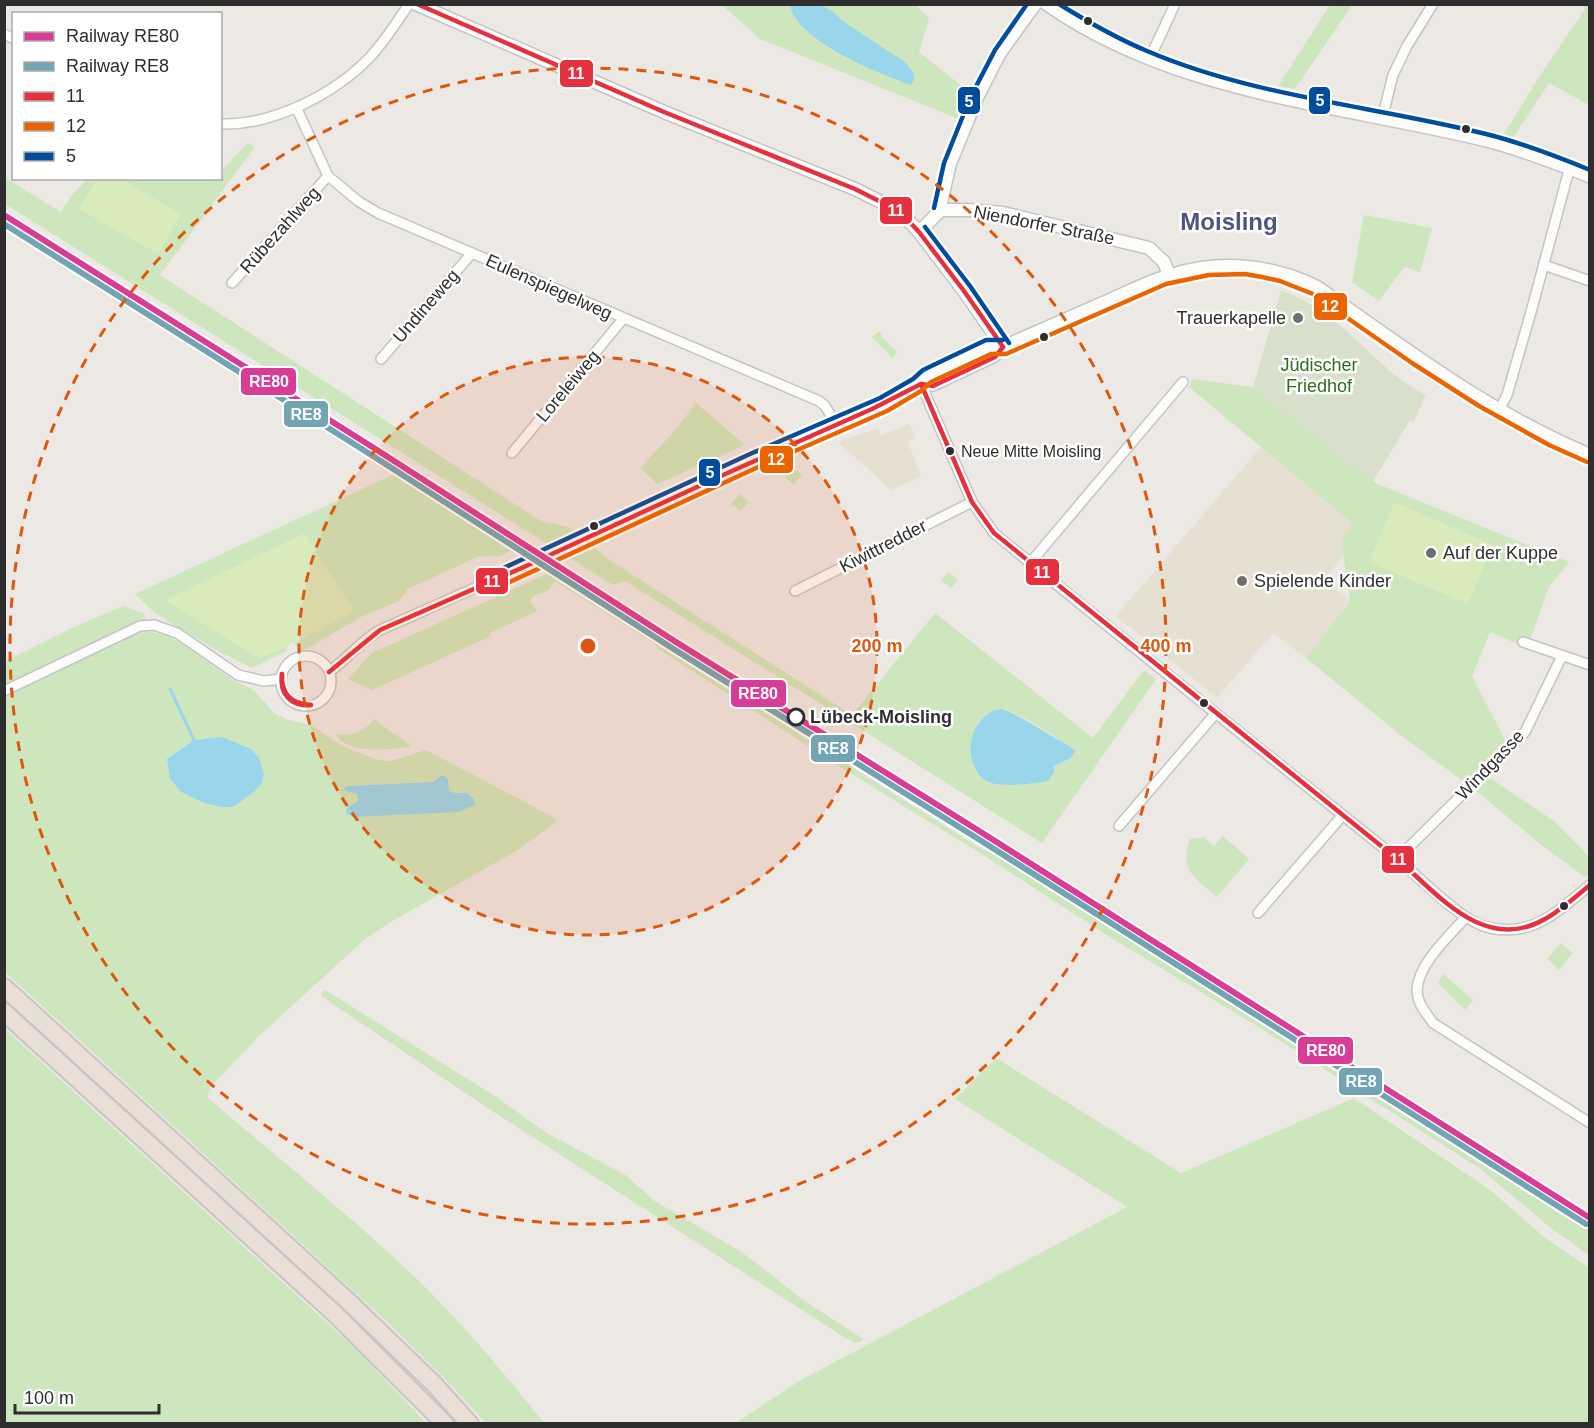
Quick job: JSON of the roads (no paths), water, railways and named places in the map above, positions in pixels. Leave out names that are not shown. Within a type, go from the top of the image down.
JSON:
[{"type":"highway","points":[[4,987],[347,1300],[426,1376],[470,1424]]},
{"type":"highway","points":[[4,1012],[335,1314],[446,1424]]},
{"type":"main road","points":[[416,4],[664,112],[855,189],[891,207],[919,232],[1004,347],[1169,275],[1212,267],[1239,266],[1273,270],[1317,287],[1441,375],[1551,439],[1590,456]]},
{"type":"main road","points":[[919,232],[941,210]]},
{"type":"main road","name":"Niendorfer Straße","points":[[941,210],[1003,213],[1131,242],[1155,251],[1164,262],[1169,275]]},
{"type":"street","points":[[222,124],[236,124],[297,108],[338,84],[369,58],[409,4]]},
{"type":"street","points":[[941,210],[951,165],[978,99],[1001,54],[1037,4]]},
{"type":"street","points":[[1044,4],[1083,28],[1149,60],[1195,77],[1277,98],[1482,141],[1590,178]]},
{"type":"street","points":[[1149,60],[1174,4]]},
{"type":"street","points":[[1382,119],[1393,75],[1407,46],[1433,4]]},
{"type":"street","name":"Eulenspiegelweg","points":[[297,108],[328,176],[358,201],[378,213],[623,320],[819,402],[825,406],[836,424]]},
{"type":"street","points":[[1499,410],[1507,395],[1569,170]]},
{"type":"street","name":"Rübezahlweg","points":[[232,283],[328,176]]},
{"type":"street","name":"Undineweg","points":[[381,359],[472,253]]},
{"type":"street","points":[[1544,265],[1590,281]]},
{"type":"street","name":"Loreleiweg","points":[[512,453],[623,320]]},
{"type":"street","points":[[329,672],[380,630],[524,567],[836,424],[921,384],[927,376],[989,347],[1004,347]]},
{"type":"street","points":[[1030,563],[1183,382]]},
{"type":"street","points":[[921,384],[972,502],[994,533],[1466,917],[1488,928],[1508,931],[1525,929],[1554,914],[1590,885]]},
{"type":"street","name":"Kiwittredder","points":[[795,591],[972,502]]},
{"type":"street","points":[[4,691],[140,626],[154,625],[177,633],[238,675],[264,681],[281,679]]},
{"type":"street","points":[[1523,642],[1590,665]]},
{"type":"street","name":"Windgasse","points":[[1397,859],[1525,732],[1562,656]]},
{"type":"street","points":[[299,657],[322,662],[329,672],[330,689],[323,699],[313,705],[301,706],[290,701],[283,691],[281,679],[289,663],[299,657]]},
{"type":"street","points":[[1119,826],[1216,713]]},
{"type":"street","points":[[1258,913],[1342,816]]},
{"type":"street","points":[[1466,917],[1422,968],[1417,990],[1421,1006],[1433,1023],[1590,1123]]},
{"type":"water","points":[[790,4],[821,5],[832,11],[844,22],[905,62],[913,72],[914,80],[911,85],[860,64],[822,43],[795,17]]},
{"type":"water","points":[[1002,709],[1027,721],[1075,751],[1071,758],[1054,766],[1054,772],[1048,781],[1019,785],[996,784],[981,777],[974,768],[971,744],[974,732],[980,721],[990,713]]},
{"type":"water","points":[[222,737],[251,749],[259,758],[264,775],[255,791],[233,807],[204,803],[181,792],[170,779],[167,759],[194,740]]},
{"type":"water","points":[[442,775],[448,779],[449,791],[467,793],[473,798],[475,805],[458,812],[352,817],[346,813],[347,808],[358,801],[357,794],[343,790],[346,786],[432,782]]},
{"type":"waterway","points":[[170,689],[194,740]]},
{"type":"rail line","name":"RE80","points":[[4,215],[1590,1218]]},
{"type":"rail line","name":"RE8","points":[[4,224],[1586,1224]]},
{"type":"place","name":"Trauerkapelle","points":[[1298,318]]},
{"type":"place","name":"Neue Mitte Moisling","points":[[950,451]]},
{"type":"place","name":"Auf der Kuppe","points":[[1431,553]]},
{"type":"place","name":"Spielende Kinder","points":[[1242,581]]},
{"type":"place","name":"Lübeck-Moisling","points":[[796,717]]},
{"type":"district","name":"Moisling","points":[[1229,222]]},
{"type":"park label","name":"Jüdischer Friedhof","points":[[1319,376]]}]
